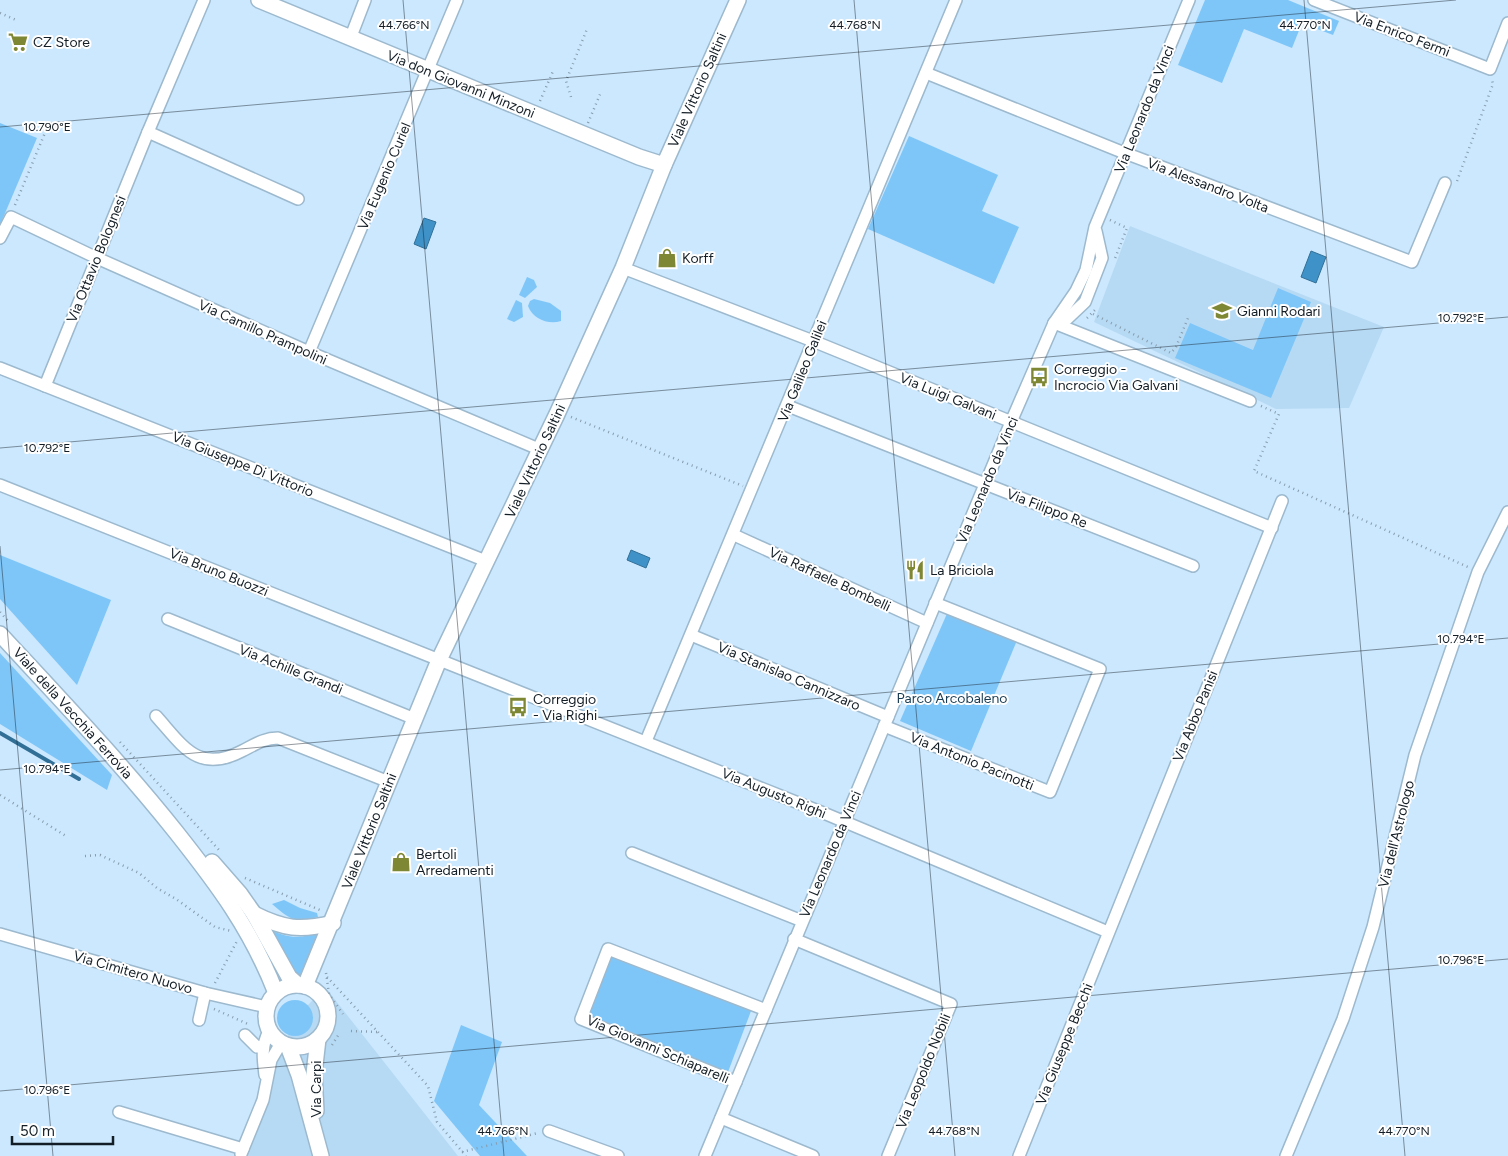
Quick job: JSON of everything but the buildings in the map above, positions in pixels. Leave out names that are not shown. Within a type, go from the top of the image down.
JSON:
[{"type":"street","name":"Via Ottavio Bolognesi","points":[[45,386],[96,258],[204,0]]},
{"type":"street","name":"Via don Giovanni Minzoni","points":[[259,0],[583,134],[664,165]]},
{"type":"street","points":[[350,39],[365,0]]},
{"type":"street","name":"Via Eugenio Curiel","points":[[309,352],[457,0]]},
{"type":"street","name":"Viale Vittorio Saltini","points":[[302,985],[335,917],[439,660],[541,450],[623,268],[664,165],[738,0]]},
{"type":"street","name":"Via Galileo Galilei","points":[[646,741],[753,490],[813,341],[956,0]]},
{"type":"street","name":"Via Leonardo da Vinci","points":[[705,1156],[794,938],[845,822],[1054,323],[1067,319],[1085,302],[1097,275],[1102,258],[1095,227],[1189,0]]},
{"type":"street","name":"Via Enrico Fermi","points":[[1314,0],[1490,69]]},
{"type":"street","points":[[1490,69],[1508,23]]},
{"type":"street","name":"Via Alessandro Volta","points":[[926,73],[1126,154],[1412,262],[1445,184]]},
{"type":"street","points":[[148,132],[298,199]]},
{"type":"street","points":[[0,238],[11,216]]},
{"type":"street","name":"Via Camillo Prampolini","points":[[11,216],[96,258],[309,352],[541,450]]},
{"type":"street","name":"Via Luigi Galvani","points":[[623,268],[813,341],[1272,528]]},
{"type":"street","points":[[1054,323],[1250,401]]},
{"type":"street","name":"Via Giuseppe Di Vittorio","points":[[0,368],[486,562]]},
{"type":"street","name":"Via Filippo Re","points":[[788,406],[1193,566]]},
{"type":"street","name":"Via Bruno Buozzi","points":[[0,485],[439,660]]},
{"type":"street","name":"Via Abbo Panisi","points":[[1108,932],[1282,501]]},
{"type":"street","name":"Via dell'Astrologo","points":[[1286,1156],[1343,1019],[1370,936],[1415,755],[1478,572],[1508,512]]},
{"type":"street","name":"Via Raffaele Bombelli","points":[[734,534],[927,623]]},
{"type":"street","name":"Via Antonio Pacinotti","points":[[886,721],[1050,792],[1100,669],[936,603]]},
{"type":"street","name":"Via Achille Grandi","points":[[168,620],[415,719]]},
{"type":"street","name":"Viale della Vecchia Ferrovia","points":[[6,630],[145,793],[234,908],[248,930],[276,993]]},
{"type":"street","name":"Via Stanislao Cannizzaro","points":[[691,634],[886,721]]},
{"type":"street","name":"Via Augusto Righi","points":[[439,660],[646,741],[1108,932]]},
{"type":"street","points":[[156,716],[189,753],[203,760],[228,759],[268,738],[278,738],[389,782]]},
{"type":"street","name":"Viale della Vecchia Ferrovia","points":[[145,793],[186,833],[240,894],[254,914],[289,977],[302,985]]},
{"type":"street","points":[[632,853],[802,920]]},
{"type":"street","points":[[254,914],[288,928],[311,929],[335,917]]},
{"type":"street","name":"Viale Vittorio Saltini","points":[[321,997],[319,976],[335,917]]},
{"type":"street","name":"Via Giuseppe Becchi","points":[[1019,1156],[1108,932]]},
{"type":"street","name":"Via Cimitero Nuovo","points":[[0,934],[207,993],[267,1006]]},
{"type":"street","name":"Via Leopoldo Nobili","points":[[794,938],[951,1004],[888,1156]]},
{"type":"street","name":"Via Giovanni Schiaparelli","points":[[736,1082],[581,1018],[608,949],[766,1010]]},
{"type":"street","points":[[302,985],[321,997],[328,1016],[326,1028],[318,1039],[305,1046],[285,1045],[269,1031],[265,1016],[267,1006],[276,993],[284,987],[302,985]]},
{"type":"street","points":[[199,1020],[207,993]]},
{"type":"street","points":[[247,1031],[258,1047],[263,1046]]},
{"type":"street","points":[[266,1082],[262,1057],[263,1046],[269,1031]]},
{"type":"street","name":"Via Carpi","points":[[317,1140],[314,1074],[318,1039]]},
{"type":"street","points":[[119,1112],[241,1153],[264,1100],[271,1060],[285,1045]]},
{"type":"street","name":"Via Carpi","points":[[285,1045],[299,1075],[321,1156]]},
{"type":"street","points":[[721,1118],[813,1156]]},
{"type":"street","points":[[549,1131],[618,1156]]},
{"type":"path","points":[[0,13],[16,20]]},
{"type":"path","points":[[571,97],[566,81],[587,28]]},
{"type":"path","points":[[535,114],[554,69]]},
{"type":"path","points":[[1445,184],[1455,184],[1493,84],[1490,69]]},
{"type":"path","points":[[583,134],[601,92]]},
{"type":"path","points":[[11,216],[47,128]]},
{"type":"path","points":[[1093,314],[1171,353],[1188,318]]},
{"type":"path","points":[[1250,401],[1279,414],[1254,471],[1478,572]]},
{"type":"path","points":[[565,415],[753,490]]},
{"type":"path","points":[[0,612],[6,630]]},
{"type":"path","points":[[117,739],[225,856]]},
{"type":"path","points":[[0,795],[66,836]]},
{"type":"path","points":[[84,856],[100,855],[138,873],[215,927],[232,932]]},
{"type":"path","points":[[239,871],[246,878],[316,910],[324,910],[328,907],[335,917]]},
{"type":"path","points":[[240,934],[207,993],[214,1009],[247,1022],[247,1031]]},
{"type":"path","points":[[343,1014],[328,994],[326,976],[428,1086],[437,1122],[466,1156]]},
{"type":"path","points":[[351,1031],[378,1032]]},
{"type":"path","points":[[462,1152],[549,1131]]},
{"type":"shaded area","points":[[424,218],[436,222],[426,249],[414,244]]},
{"type":"shaded area","name":"Gianni Rodari","points":[[1130,226],[1384,327],[1349,408],[1276,409],[1094,322]]},
{"type":"shaded area","points":[[1311,251],[1326,257],[1316,283],[1301,277]]},
{"type":"shaded area","points":[[631,550],[650,558],[646,568],[627,560]]},
{"type":"shaded area","points":[[325,987],[458,1156],[236,1156],[295,1019]]},
{"type":"green space","points":[[1205,0],[1288,0],[1339,21],[1333,35],[1302,23],[1292,48],[1244,29],[1222,83],[1178,65]]},
{"type":"green space","points":[[0,123],[37,138],[0,225]]},
{"type":"green space","points":[[909,136],[998,175],[982,211],[1019,227],[994,284],[868,229]]},
{"type":"green space","points":[[527,277],[534,280],[537,287],[525,298],[519,295]]},
{"type":"green space","points":[[1278,288],[1311,302],[1271,398],[1175,358],[1190,323],[1253,350]]},
{"type":"green space","points":[[534,299],[550,303],[561,311],[561,321],[551,322],[537,318],[528,306],[530,301]]},
{"type":"green space","points":[[516,300],[522,303],[523,317],[514,322],[507,319]]},
{"type":"green space","points":[[0,555],[111,600],[77,685],[0,599]]},
{"type":"green space","name":"Parco Arcobaleno","points":[[949,609],[1018,638],[971,751],[900,721]]},
{"type":"green space","points":[[0,653],[112,775],[107,790],[0,724]]},
{"type":"green space","points":[[284,900],[300,908],[317,913],[318,917],[298,920],[288,917],[272,904]]},
{"type":"green space","points":[[269,929],[282,935],[295,937],[322,931],[302,976],[292,972]]},
{"type":"green space","points":[[612,956],[751,1011],[728,1072],[588,1017]]},
{"type":"green space","points":[[295,1000],[307,1006],[313,1018],[307,1030],[295,1036],[283,1030],[277,1018],[283,1006]]},
{"type":"green space","points":[[461,1025],[502,1042],[479,1105],[527,1156],[480,1156],[434,1101]]},
{"type":"waterway","points":[[0,733],[79,779]]},
{"type":"place","name":"CZ Store","points":[[18,42]]},
{"type":"place","name":"Korff","points":[[667,258]]},
{"type":"place","name":"Gianni Rodari","points":[[1222,311]]},
{"type":"place","name":"Correggio - Incrocio Via Galvani","points":[[1039,377]]},
{"type":"place","name":"La Briciola","points":[[915,570]]},
{"type":"place","name":"Correggio - Via Righi","points":[[518,707]]},
{"type":"place","name":"Bertoli Arredamenti","points":[[401,862]]}]
